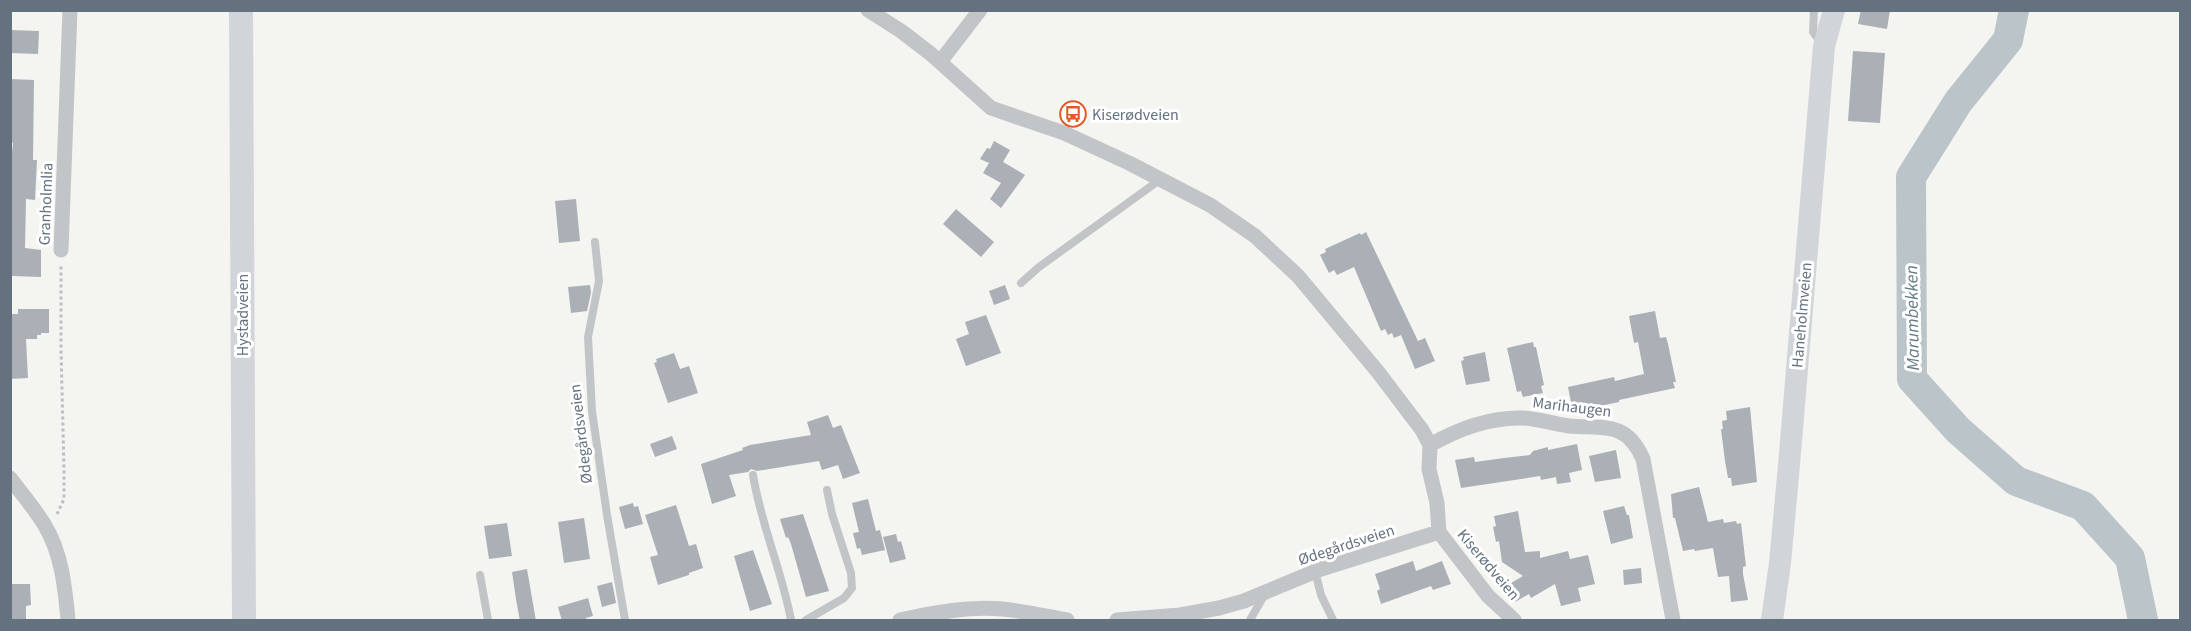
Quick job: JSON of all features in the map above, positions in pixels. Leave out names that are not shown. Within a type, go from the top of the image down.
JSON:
[{"type":"main road","name":"Hystadveien","points":[[241,10],[244,621]]},
{"type":"main road","name":"Haneholmveien","points":[[1772,621],[1789,465],[1824,46],[1834,10]]},
{"type":"street","name":"Granholmlia","points":[[62,250],[70,10]]},
{"type":"street","points":[[868,10],[901,31],[940,62],[991,108],[1064,134],[1161,179],[1210,205],[1255,236],[1298,276],[1385,380],[1422,429],[1430,445]]},
{"type":"street","points":[[940,62],[981,10]]},
{"type":"street","name":"Marihaugen","points":[[1430,445],[1450,433],[1476,424],[1522,418],[1562,425],[1608,427],[1632,439],[1643,459],[1673,621]]},
{"type":"street","name":"Kiserødveien","points":[[1430,445],[1429,469],[1437,503],[1440,532],[1488,596],[1514,621]]},
{"type":"street","points":[[10,478],[45,525],[60,560],[68,621]]},
{"type":"street","name":"Ødegårdsveien","points":[[1117,621],[1180,615],[1219,608],[1266,593],[1315,571],[1440,532]]},
{"type":"street","points":[[900,621],[957,610],[981,608],[1004,609],[1066,621]]},
{"type":"lane","points":[[1814,10],[1813,32],[1824,46]]},
{"type":"lane","points":[[1021,283],[1039,267],[1161,179]]},
{"type":"lane","name":"Ødegårdsveien","points":[[596,242],[598,282],[588,337],[592,411],[625,621]]},
{"type":"lane","points":[[753,475],[787,598],[791,621]]},
{"type":"lane","points":[[806,621],[844,598],[852,588],[851,573],[832,514],[827,490]]},
{"type":"lane","points":[[1315,571],[1321,595],[1333,621]]},
{"type":"lane","points":[[480,575],[488,621]]},
{"type":"lane","points":[[1250,621],[1266,593]]},
{"type":"path","name":"Granholmlia","points":[[45,525],[58,513],[64,499],[62,250]]},
{"type":"building","points":[[1861,10],[1890,10],[1887,29],[1858,24]]},
{"type":"building","points":[[10,30],[39,31],[38,54],[10,53]]},
{"type":"building","points":[[1853,51],[1885,53],[1880,123],[1848,121]]},
{"type":"building","points":[[10,79],[34,80],[33,160],[37,160],[35,200],[26,199],[25,248],[41,250],[41,277],[12,276],[10,172],[13,143],[10,142]]},
{"type":"building","points":[[994,141],[1010,150],[1003,162],[1025,175],[1001,208],[990,199],[1001,183],[983,173],[989,163],[980,159]]},
{"type":"building","points":[[576,199],[580,241],[559,243],[555,201]]},
{"type":"building","points":[[956,209],[994,242],[981,257],[943,224]]},
{"type":"building","points":[[1366,232],[1418,341],[1425,338],[1435,361],[1415,369],[1401,335],[1394,338],[1392,333],[1388,335],[1385,329],[1381,331],[1354,267],[1337,275],[1334,270],[1329,273],[1320,255],[1326,252],[1325,249]]},
{"type":"building","points":[[590,285],[591,293],[587,311],[571,313],[568,287]]},
{"type":"building","points":[[1005,285],[1010,299],[994,305],[989,291]]},
{"type":"building","points":[[18,309],[49,309],[49,333],[37,335],[37,339],[26,339],[28,378],[10,379],[10,314],[18,314]]},
{"type":"building","points":[[1655,311],[1660,338],[1666,337],[1668,344],[1676,382],[1673,382],[1675,388],[1619,400],[1619,402],[1600,406],[1601,409],[1573,412],[1568,387],[1614,377],[1615,381],[1644,374],[1638,342],[1634,343],[1629,316]]},
{"type":"building","points":[[986,315],[1001,353],[966,366],[956,339],[969,334],[965,322]]},
{"type":"building","points":[[1533,342],[1544,385],[1541,386],[1543,393],[1523,397],[1521,391],[1517,392],[1507,348]]},
{"type":"building","points":[[1485,352],[1490,381],[1466,385],[1461,361],[1464,360],[1463,357]]},
{"type":"building","points":[[674,353],[680,369],[689,366],[698,393],[668,403],[654,363],[657,362],[656,359]]},
{"type":"building","points":[[1750,407],[1757,482],[1732,486],[1725,461],[1722,421],[1727,420],[1726,411]]},
{"type":"building","points":[[828,415],[833,428],[841,425],[860,473],[843,479],[838,465],[822,470],[819,461],[757,471],[751,469],[748,472],[729,475],[736,496],[712,504],[701,464],[743,450],[742,448],[750,445],[811,435],[807,422]]},
{"type":"building","points":[[672,436],[677,449],[655,457],[650,444]]},
{"type":"building","points":[[1577,444],[1582,470],[1569,473],[1571,482],[1557,484],[1556,477],[1541,480],[1540,476],[1461,488],[1455,460],[1474,457],[1475,462],[1530,455],[1533,451],[1548,447],[1548,450]]},
{"type":"building","points":[[1616,450],[1621,478],[1595,482],[1589,456]]},
{"type":"building","points":[[1699,487],[1708,522],[1723,519],[1724,523],[1736,521],[1737,524],[1741,523],[1746,566],[1743,567],[1743,574],[1748,600],[1731,602],[1729,576],[1718,577],[1713,548],[1683,551],[1675,518],[1673,518],[1671,494]]},
{"type":"building","points":[[868,499],[876,531],[880,530],[885,550],[862,555],[860,548],[857,549],[853,533],[859,532],[852,503]]},
{"type":"building","points":[[633,503],[634,507],[638,506],[643,524],[625,529],[619,507]]},
{"type":"building","points":[[676,505],[689,546],[696,544],[703,568],[658,585],[650,557],[658,555],[645,515]]},
{"type":"building","points":[[1624,506],[1629,515],[1633,538],[1611,544],[1603,511]]},
{"type":"building","points":[[1518,511],[1525,552],[1540,551],[1540,558],[1568,551],[1570,559],[1588,555],[1595,584],[1578,588],[1581,601],[1561,606],[1555,584],[1531,598],[1529,594],[1515,602],[1506,586],[1523,576],[1502,562],[1499,541],[1496,542],[1493,527],[1496,526],[1494,516]]},
{"type":"building","points":[[803,514],[829,591],[806,597],[791,544],[788,537],[786,538],[780,519]]},
{"type":"building","points":[[584,518],[590,559],[564,563],[558,522]]},
{"type":"building","points":[[507,523],[512,556],[489,559],[484,526]]},
{"type":"building","points":[[896,534],[898,542],[901,541],[906,559],[890,563],[883,537]]},
{"type":"building","points":[[753,550],[772,604],[750,611],[734,556]]},
{"type":"building","points":[[1413,561],[1416,571],[1442,561],[1451,584],[1433,590],[1431,586],[1381,604],[1377,591],[1380,589],[1375,574]]},
{"type":"building","points":[[1641,568],[1642,583],[1624,585],[1623,570]]},
{"type":"building","points":[[527,569],[536,621],[520,621],[516,599],[512,572]]},
{"type":"building","points":[[612,582],[616,603],[602,607],[597,586]]},
{"type":"building","points":[[10,584],[30,584],[31,605],[26,606],[26,621],[10,621]]},
{"type":"building","points":[[588,598],[593,616],[586,618],[587,621],[562,621],[558,607]]},
{"type":"waterway","name":"Marumbekken","points":[[2014,10],[2008,40],[1958,102],[1911,177],[1912,379],[1958,430],[2016,481],[2083,506],[2130,558],[2143,620]]},
{"type":"place","name":"Kiserødveien","points":[[1073,114]]}]
